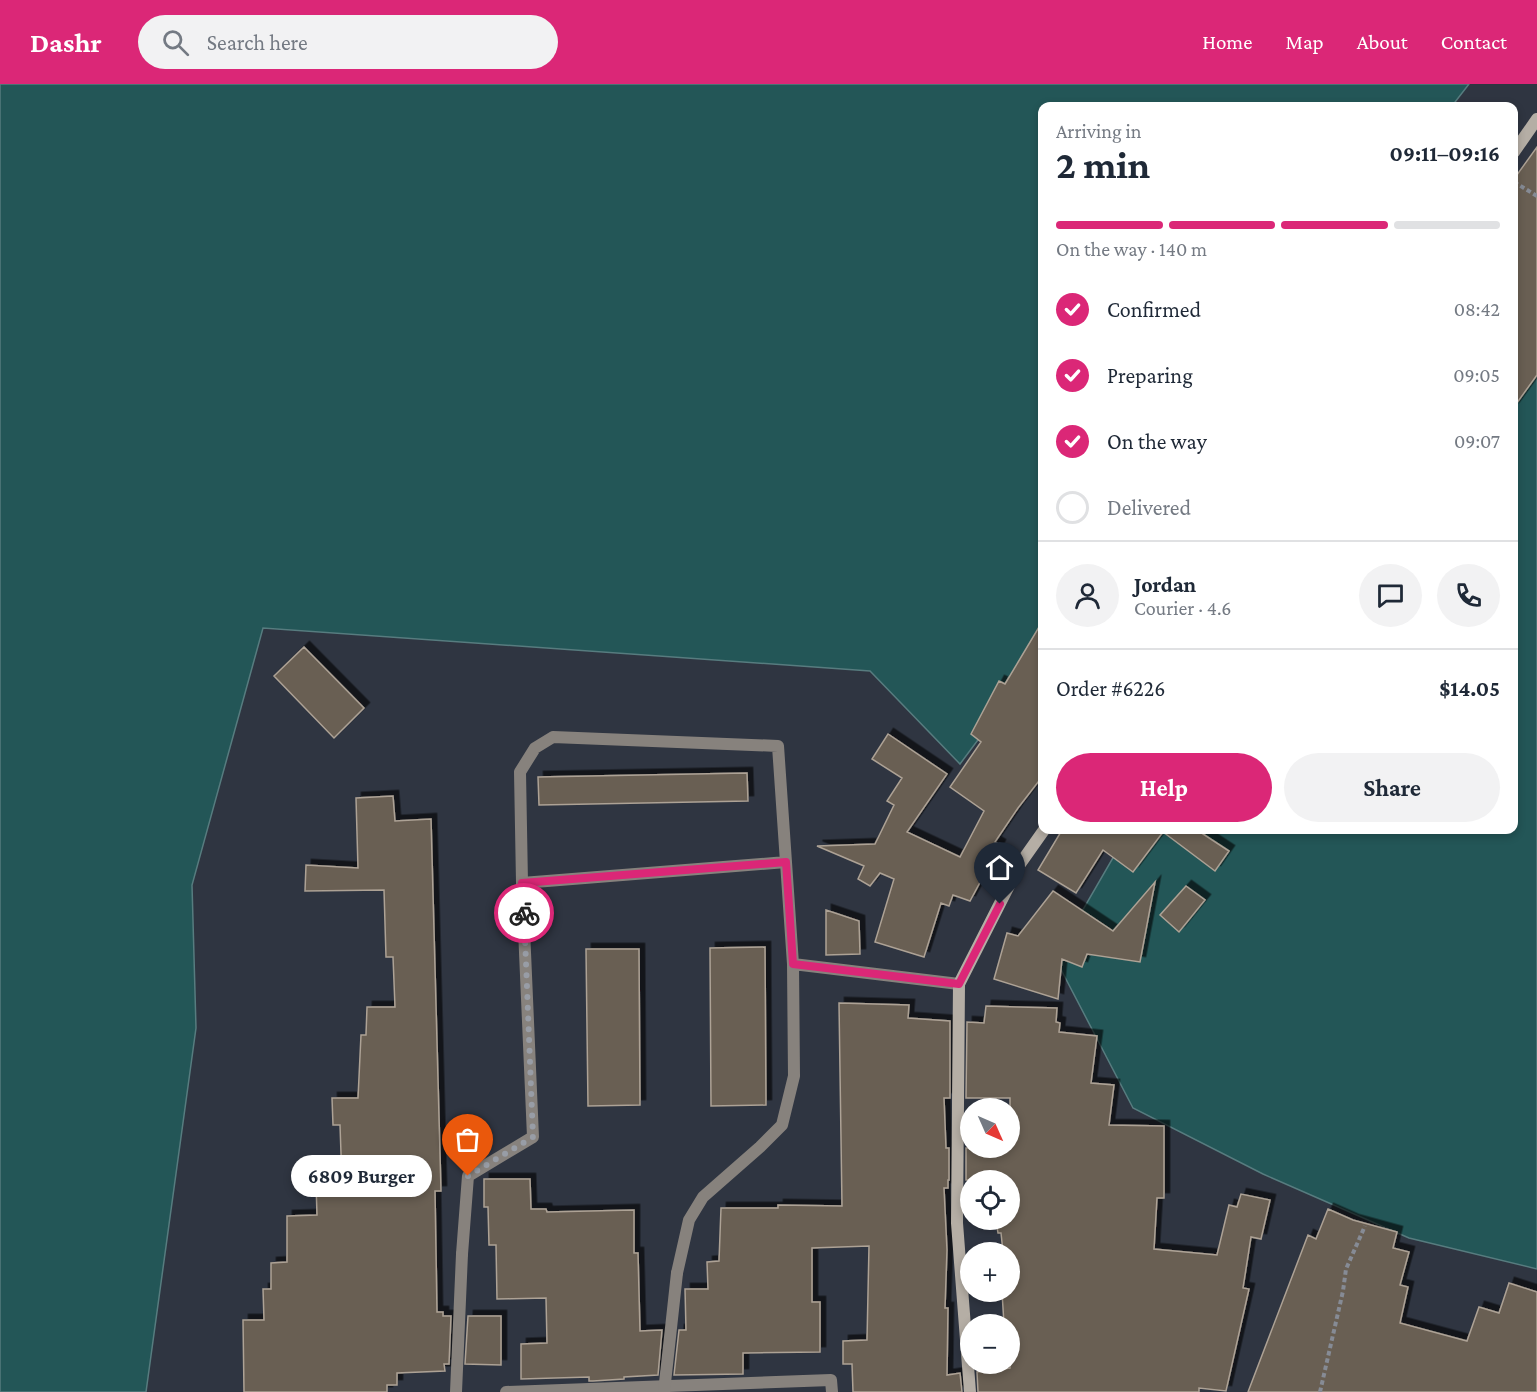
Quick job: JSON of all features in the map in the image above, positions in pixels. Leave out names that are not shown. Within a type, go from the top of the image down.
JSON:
[{"type":"street","points":[[1518,146],[1537,118]]},
{"type":"street","points":[[456,1392],[468,1176],[533,1137],[522,883],[520,772],[535,748],[554,737],[778,746],[793,964],[794,1076],[782,1125],[703,1197],[689,1220],[677,1273],[664,1389]]},
{"type":"street","points":[[970,1392],[957,1222],[959,984],[1020,864],[1041,834]]},
{"type":"street","points":[[522,883],[786,862]]},
{"type":"street","points":[[793,964],[959,984]]},
{"type":"street","points":[[506,1392],[664,1389],[831,1380],[831,1392]]},
{"type":"path","points":[[1518,184],[1537,196]]},
{"type":"path","points":[[1320,1392],[1346,1269],[1365,1226]]},
{"type":"shaded area","points":[[0,84],[1469,84],[1455,102],[1038,102],[1038,659],[960,764],[870,671],[263,628],[192,885],[196,1028],[146,1392],[0,1392]]},
{"type":"shaded area","points":[[1537,272],[1537,1269],[1409,1238],[1263,1174],[1133,1108],[1055,958],[1127,834],[1518,834],[1518,298]]},
{"type":"building","points":[[1537,147],[1537,375],[1518,401],[1518,173]]},
{"type":"building","points":[[1038,629],[1038,782],[995,842],[1000,845],[970,901],[953,895],[949,906],[941,903],[924,957],[875,942],[894,879],[880,873],[870,886],[858,879],[864,866],[817,846],[875,844],[894,805],[887,801],[902,778],[872,759],[888,734],[947,774],[907,832],[960,857],[984,811],[950,787],[981,742],[971,734],[999,681],[1005,684]]},
{"type":"building","points":[[304,647],[364,708],[334,738],[274,676]]},
{"type":"building","points":[[747,773],[748,801],[539,805],[538,777]]},
{"type":"building","points":[[393,796],[395,821],[431,819],[441,1191],[435,1191],[437,1312],[443,1312],[443,1316],[451,1316],[449,1364],[444,1364],[445,1371],[397,1373],[397,1385],[387,1385],[387,1392],[244,1392],[243,1320],[264,1320],[263,1289],[271,1289],[271,1263],[287,1262],[287,1216],[317,1215],[316,1183],[342,1182],[340,1125],[333,1125],[332,1098],[358,1098],[361,1035],[366,1035],[367,1007],[395,1007],[393,957],[386,957],[384,890],[305,891],[306,865],[358,868],[356,798]]},
{"type":"building","points":[[1060,834],[1162,834],[1133,872],[1103,850],[1076,893],[1038,870]]},
{"type":"building","points":[[1166,834],[1203,834],[1229,851],[1215,871]]},
{"type":"building","points":[[1155,882],[1140,962],[1087,954],[1082,967],[1062,959],[1058,999],[994,979],[1007,933],[1018,936],[1053,891],[1113,931]]},
{"type":"building","points":[[1186,886],[1205,900],[1179,932],[1160,915]]},
{"type":"building","points":[[826,910],[859,921],[860,954],[826,955]]},
{"type":"building","points":[[765,947],[766,1105],[711,1106],[710,948]]},
{"type":"building","points":[[586,949],[639,949],[640,1105],[588,1106]]},
{"type":"building","points":[[839,1003],[909,1005],[908,1018],[950,1021],[950,1098],[944,1098],[946,1148],[949,1148],[948,1188],[944,1188],[947,1250],[945,1308],[948,1308],[947,1375],[960,1373],[962,1392],[853,1392],[852,1364],[843,1364],[843,1341],[867,1340],[869,1246],[812,1248],[812,1302],[820,1302],[820,1352],[743,1353],[743,1374],[674,1375],[679,1330],[686,1330],[685,1289],[708,1289],[707,1262],[719,1261],[721,1208],[778,1208],[778,1205],[842,1206]]},
{"type":"building","points":[[986,1006],[1057,1008],[1056,1022],[1060,1023],[1059,1032],[1097,1036],[1091,1083],[1114,1085],[1109,1125],[1164,1126],[1164,1198],[1157,1198],[1154,1249],[1217,1255],[1229,1205],[1237,1207],[1241,1194],[1270,1200],[1261,1239],[1251,1237],[1243,1288],[1249,1289],[1226,1391],[1199,1388],[1199,1392],[978,1392],[977,1374],[1020,1374],[1020,1314],[1003,1314],[1003,1302],[1020,1302],[1020,1242],[1002,1242],[1001,1233],[998,1233],[998,1230],[1020,1230],[1020,1170],[966,1170],[966,1158],[1020,1158],[1020,1098],[966,1098],[967,1022],[984,1023]]},
{"type":"building","points":[[484,1179],[530,1179],[531,1209],[546,1209],[547,1212],[634,1210],[634,1253],[638,1253],[640,1331],[662,1330],[658,1375],[593,1381],[589,1381],[589,1377],[521,1379],[521,1344],[547,1343],[546,1298],[497,1299],[496,1245],[489,1245],[488,1207],[484,1207]]},
{"type":"building","points":[[1328,1209],[1353,1220],[1397,1232],[1393,1248],[1409,1252],[1400,1285],[1408,1287],[1400,1323],[1467,1341],[1479,1307],[1499,1313],[1509,1283],[1537,1292],[1537,1392],[1248,1392],[1308,1235],[1316,1239]]},
{"type":"building","points":[[468,1316],[501,1316],[501,1365],[465,1364]]},
{"type":"way so far","points":[[468,1176],[533,1137],[524,913]]},
{"type":"place","name":"6809 Burger","points":[[468,1176]]},
{"type":"route","points":[[524,913],[522,883],[786,862],[793,964],[959,984],[1000,904]]}]
